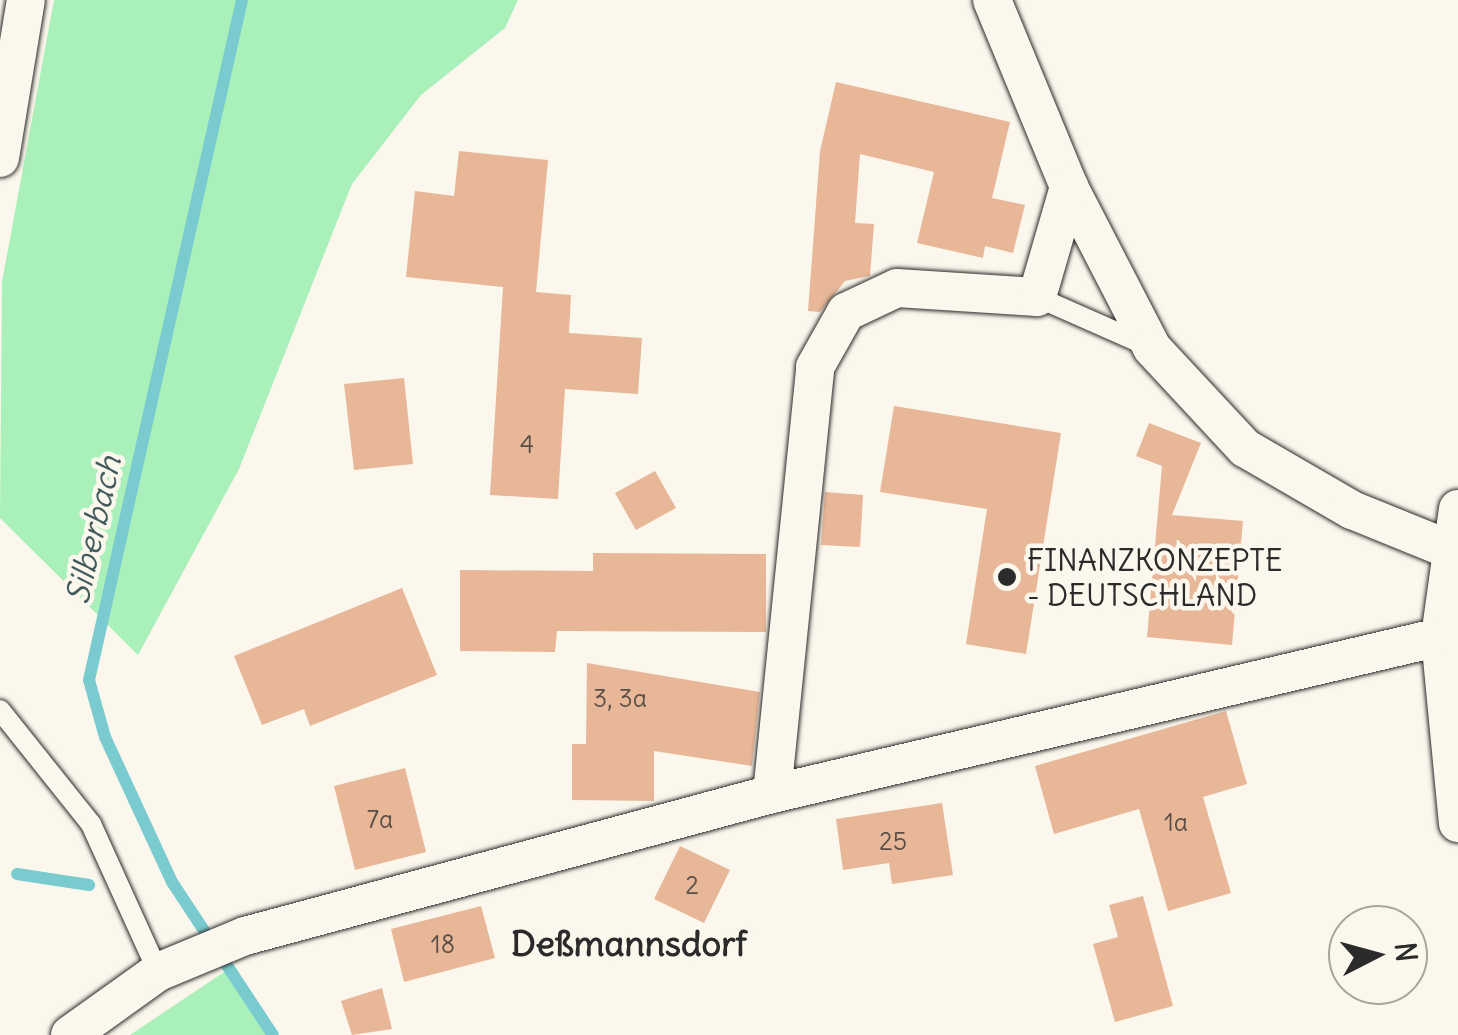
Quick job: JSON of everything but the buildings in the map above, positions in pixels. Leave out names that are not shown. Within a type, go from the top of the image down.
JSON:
[{"type":"street","points":[[0,158],[26,0]]},
{"type":"street","points":[[992,0],[1070,187],[1152,348],[1245,448],[1352,510],[1452,552]]},
{"type":"street","points":[[772,794],[815,367],[846,312],[897,288],[1037,297],[1070,187]]},
{"type":"street","points":[[1458,510],[1440,637],[1458,822]]},
{"type":"street","points":[[70,1035],[158,972],[245,936],[772,794],[1440,637]]},
{"type":"lane","points":[[1037,297],[1152,348]]},
{"type":"lane","points":[[0,710],[91,824],[158,972]]},
{"type":"green space","points":[[54,0],[518,0],[505,28],[421,95],[352,184],[239,469],[138,655],[0,518],[2,282]]},
{"type":"green space","points":[[230,968],[268,1035],[130,1035]]},
{"type":"waterway","name":"Silberbach","points":[[242,0],[89,680],[105,737],[172,882],[273,1035]]},
{"type":"waterway","points":[[17,874],[89,885]]},
{"type":"place","name":"FINANZKONZEPTE - DEUTSCHLAND","points":[[1007,577]]},
{"type":"district","name":"Deßmannsdorf","points":[[629,943]]}]
